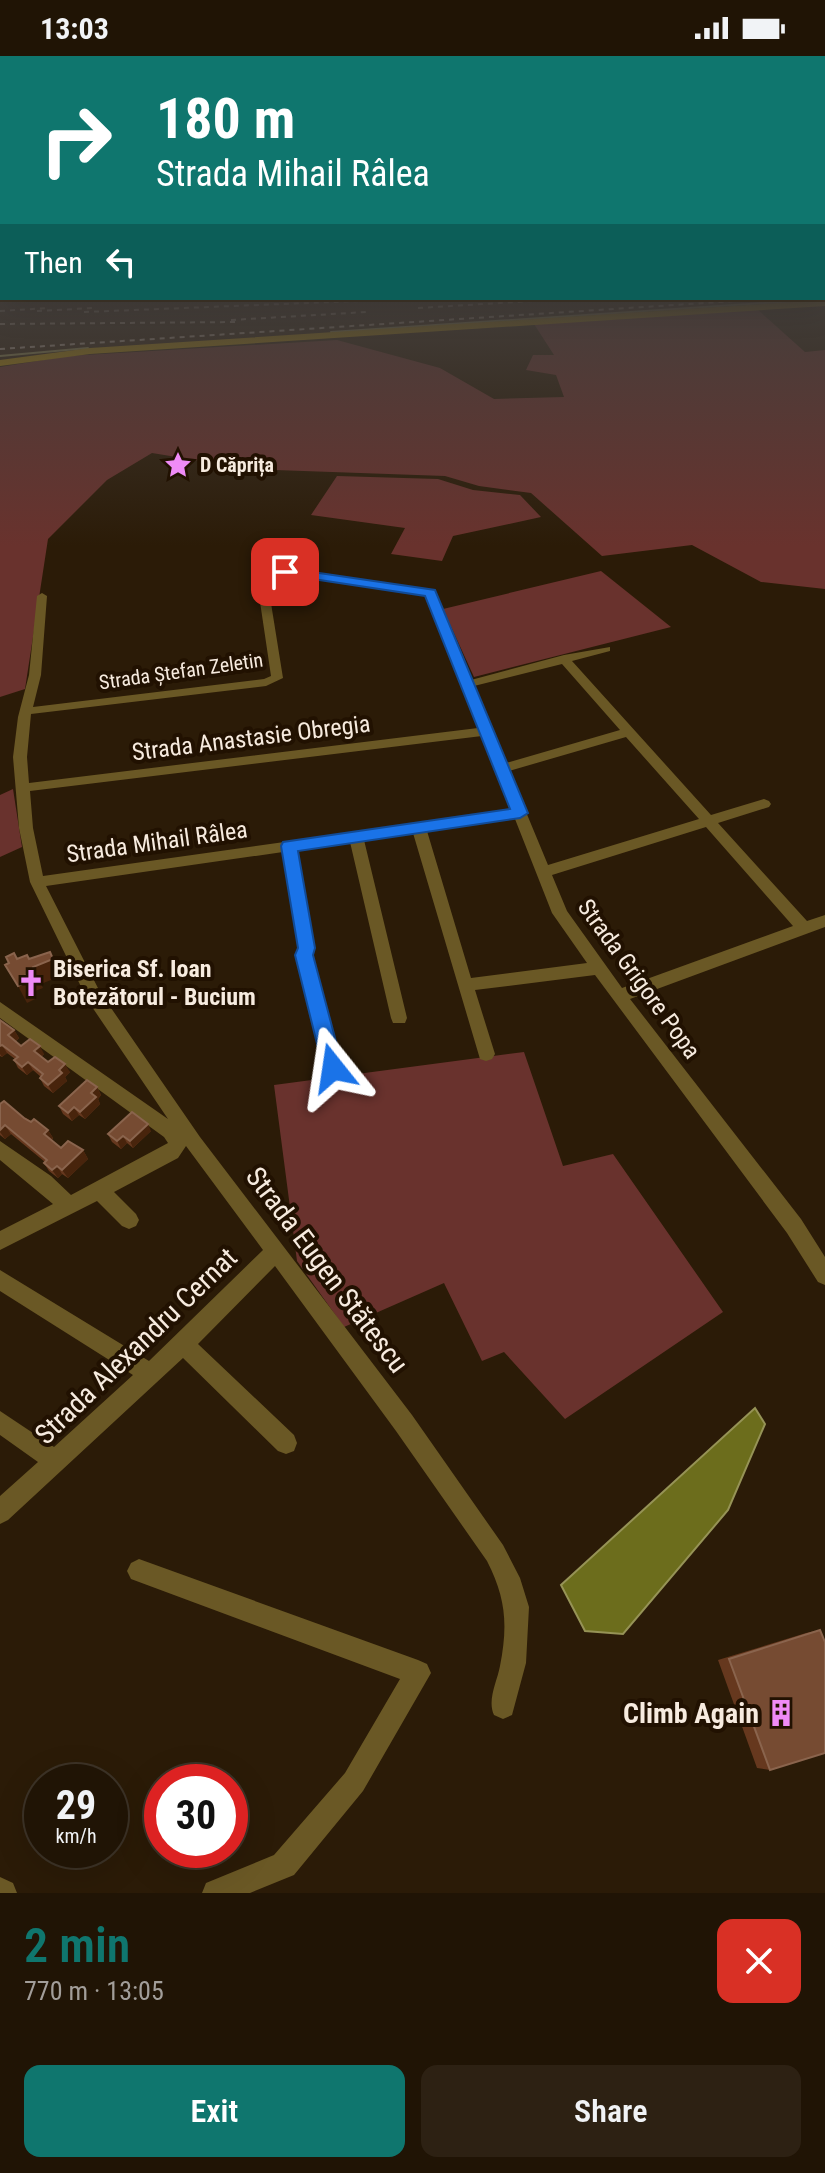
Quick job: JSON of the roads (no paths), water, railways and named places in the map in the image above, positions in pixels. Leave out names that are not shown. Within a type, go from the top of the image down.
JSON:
[{"type":"street","name":"Strada Ștefan Zeletin","points":[[28,711],[266,682],[277,678],[260,568],[430,593]]},
{"type":"street","name":"Strada Grigore Popa","points":[[430,593],[560,913],[598,968],[794,1226],[825,1275]]},
{"type":"street","name":"Strada Eugen Stătescu","points":[[42,596],[35,675],[22,734],[21,788],[37,882],[94,996],[194,1143],[412,1435],[495,1553],[508,1578],[517,1607],[513,1663],[503,1706]]},
{"type":"street","points":[[469,684],[606,649]]},
{"type":"street","points":[[564,659],[804,928]]},
{"type":"street","name":"Strada Anastasie Obregia","points":[[21,788],[486,731]]},
{"type":"street","points":[[502,769],[631,731]]},
{"type":"street","points":[[544,872],[764,804]]},
{"type":"street","name":"Strada Mihail Râlea","points":[[37,882],[520,813]]},
{"type":"street","points":[[419,828],[486,1054]]},
{"type":"street","points":[[356,837],[399,1018]]},
{"type":"street","points":[[289,846],[307,948],[304,955],[333,1068]]},
{"type":"street","points":[[619,996],[825,921]]},
{"type":"street","points":[[465,985],[598,968]]},
{"type":"street","points":[[0,1009],[170,1131],[178,1144],[172,1152],[0,1241]]},
{"type":"street","points":[[0,1149],[44,1182],[68,1205]]},
{"type":"street","points":[[98,1189],[129,1220]]},
{"type":"street","name":"Strada Alexandru Cernat","points":[[0,1512],[183,1344],[276,1251]]},
{"type":"street","points":[[0,1280],[151,1374]]},
{"type":"street","points":[[183,1344],[286,1443]]},
{"type":"street","points":[[0,1422],[45,1453],[55,1464]]},
{"type":"street","points":[[139,1571],[418,1673],[354,1782],[284,1865],[216,1893]]},
{"type":"place","name":"D Căprița","points":[[178,465]]},
{"type":"place","name":"Biserica Sf. Ioan Botezătorul - Bucium","points":[[31,983]]},
{"type":"place","name":"Climb Again","points":[[781,1713]]}]
